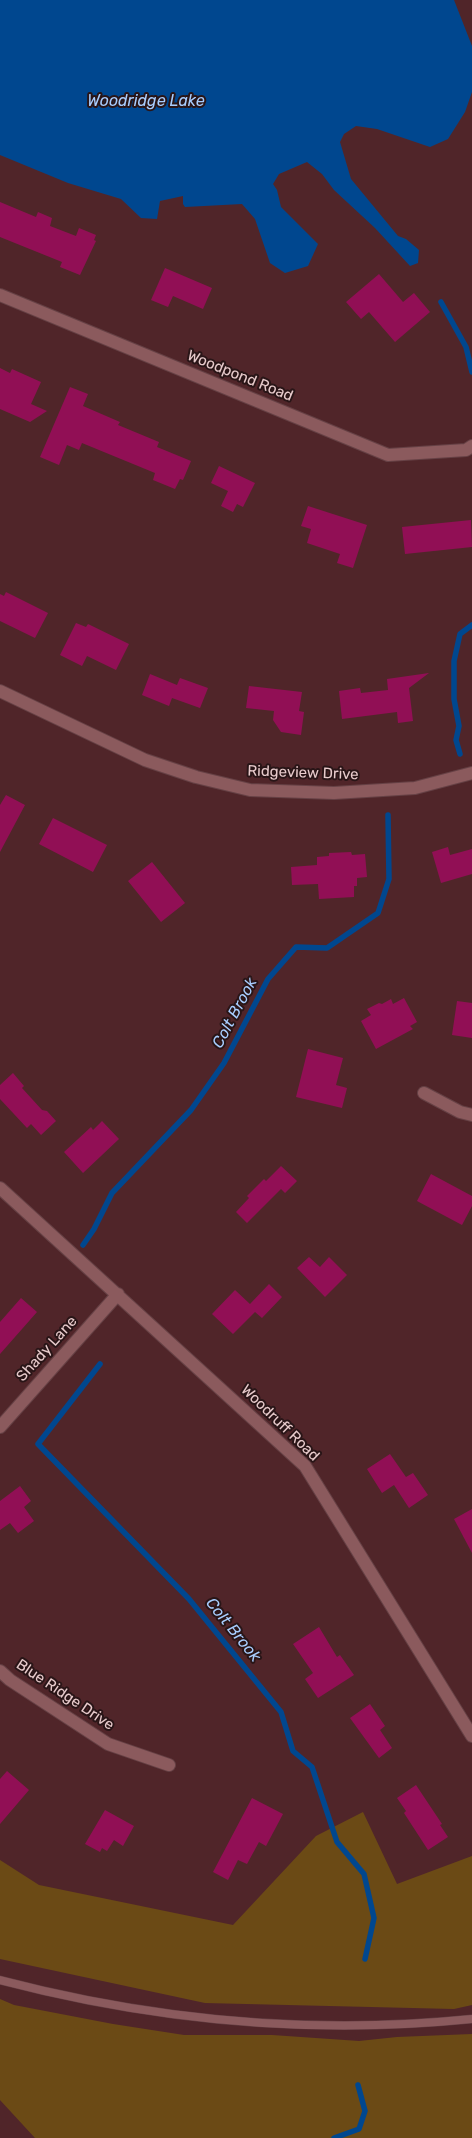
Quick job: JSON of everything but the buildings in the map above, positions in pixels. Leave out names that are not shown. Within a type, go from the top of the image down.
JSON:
[{"type":"street","name":"Woodpond Road","points":[[0,296],[388,455],[466,450],[472,446]]},
{"type":"street","name":"Ridgeview Drive","points":[[0,691],[145,760],[196,777],[250,790],[334,793],[415,788],[472,773]]},
{"type":"street","points":[[424,1093],[460,1112],[472,1115]]},
{"type":"street","name":"Woodruff Road","points":[[0,1188],[306,1466],[472,1736]]},
{"type":"street","name":"Shady Lane","points":[[0,1426],[118,1294]]},
{"type":"street","name":"Blue Ridge Drive","points":[[0,1671],[10,1680],[108,1744],[170,1765]]},
{"type":"lane","points":[[0,1980],[114,2005],[248,2021],[365,2026],[472,2020]]},
{"type":"shaded area","points":[[363,1812],[397,1884],[472,1856],[472,2005],[454,2009],[205,2003],[0,1959],[0,1860],[39,1885],[233,1925],[316,1836]]},
{"type":"shaded area","points":[[0,1999],[14,2005],[113,2024],[184,2035],[272,2035],[359,2041],[397,2037],[472,2034],[472,2138],[35,2138],[0,2100]]},
{"type":"water","name":"Woodridge Lake","points":[[0,0],[454,0],[472,46],[472,92],[465,112],[448,139],[430,147],[377,129],[356,126],[344,134],[340,142],[351,179],[398,236],[406,239],[419,250],[418,263],[410,266],[375,228],[334,190],[322,174],[307,162],[279,174],[273,184],[277,190],[281,207],[318,244],[308,266],[285,273],[270,263],[255,219],[242,204],[185,207],[183,196],[160,201],[157,219],[141,218],[121,199],[68,183],[0,155]]},
{"type":"waterway","name":"Colt Brook","points":[[441,302],[466,347],[472,372]]},
{"type":"waterway","name":"Colt Brook","points":[[460,754],[456,740],[459,726],[454,699],[454,661],[460,634],[472,625]]},
{"type":"waterway","name":"Colt Brook","points":[[83,1245],[94,1229],[112,1193],[191,1110],[224,1063],[268,979],[296,947],[327,948],[378,913],[389,879],[388,815]]},
{"type":"waterway","name":"Colt Brook","points":[[100,1364],[38,1444],[189,1599],[281,1712],[293,1751],[312,1767],[337,1842],[364,1874],[374,1918],[365,1959]]},
{"type":"waterway","name":"Colt Brook","points":[[334,2138],[359,2129],[365,2111],[358,2085]]}]
